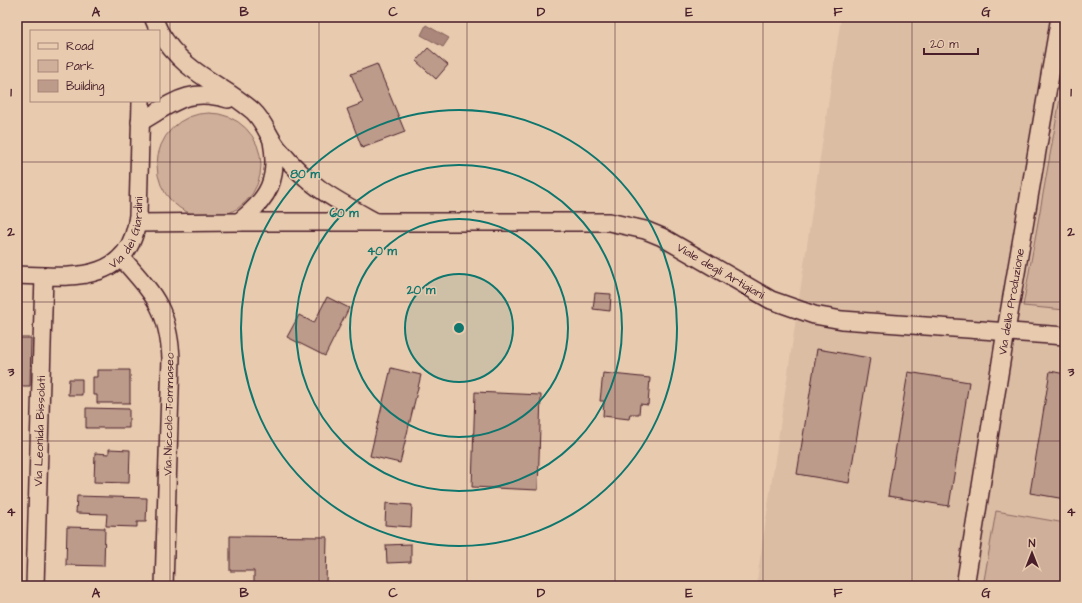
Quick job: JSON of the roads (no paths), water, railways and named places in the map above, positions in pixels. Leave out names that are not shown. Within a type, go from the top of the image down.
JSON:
[{"type":"street","points":[[144,30],[145,17]]},
{"type":"street","points":[[153,17],[159,30]]},
{"type":"street","name":"Via della Produzione","points":[[965,586],[1006,332],[1060,17]]},
{"type":"street","points":[[160,33],[174,54],[187,66],[245,105],[261,121],[272,141],[296,169],[316,187],[376,222]]},
{"type":"street","points":[[140,122],[188,95],[212,95],[245,105]]},
{"type":"street","name":"Via dei Giardini","points":[[17,275],[76,276],[90,274],[108,267],[121,257],[131,242],[137,223],[141,102]]},
{"type":"street","points":[[239,222],[256,206],[270,187],[275,164],[272,141]]},
{"type":"street","name":"Viale degli Artigiani","points":[[137,223],[594,221],[615,223],[645,230],[662,237],[771,300],[814,315],[842,320],[1065,336]]},
{"type":"street","name":"Via Niccolò Tommaseo","points":[[121,257],[156,299],[166,321],[170,339],[171,358],[164,586]]},
{"type":"street","name":"Via Leonida Bissolati","points":[[35,586],[44,276]]}]
